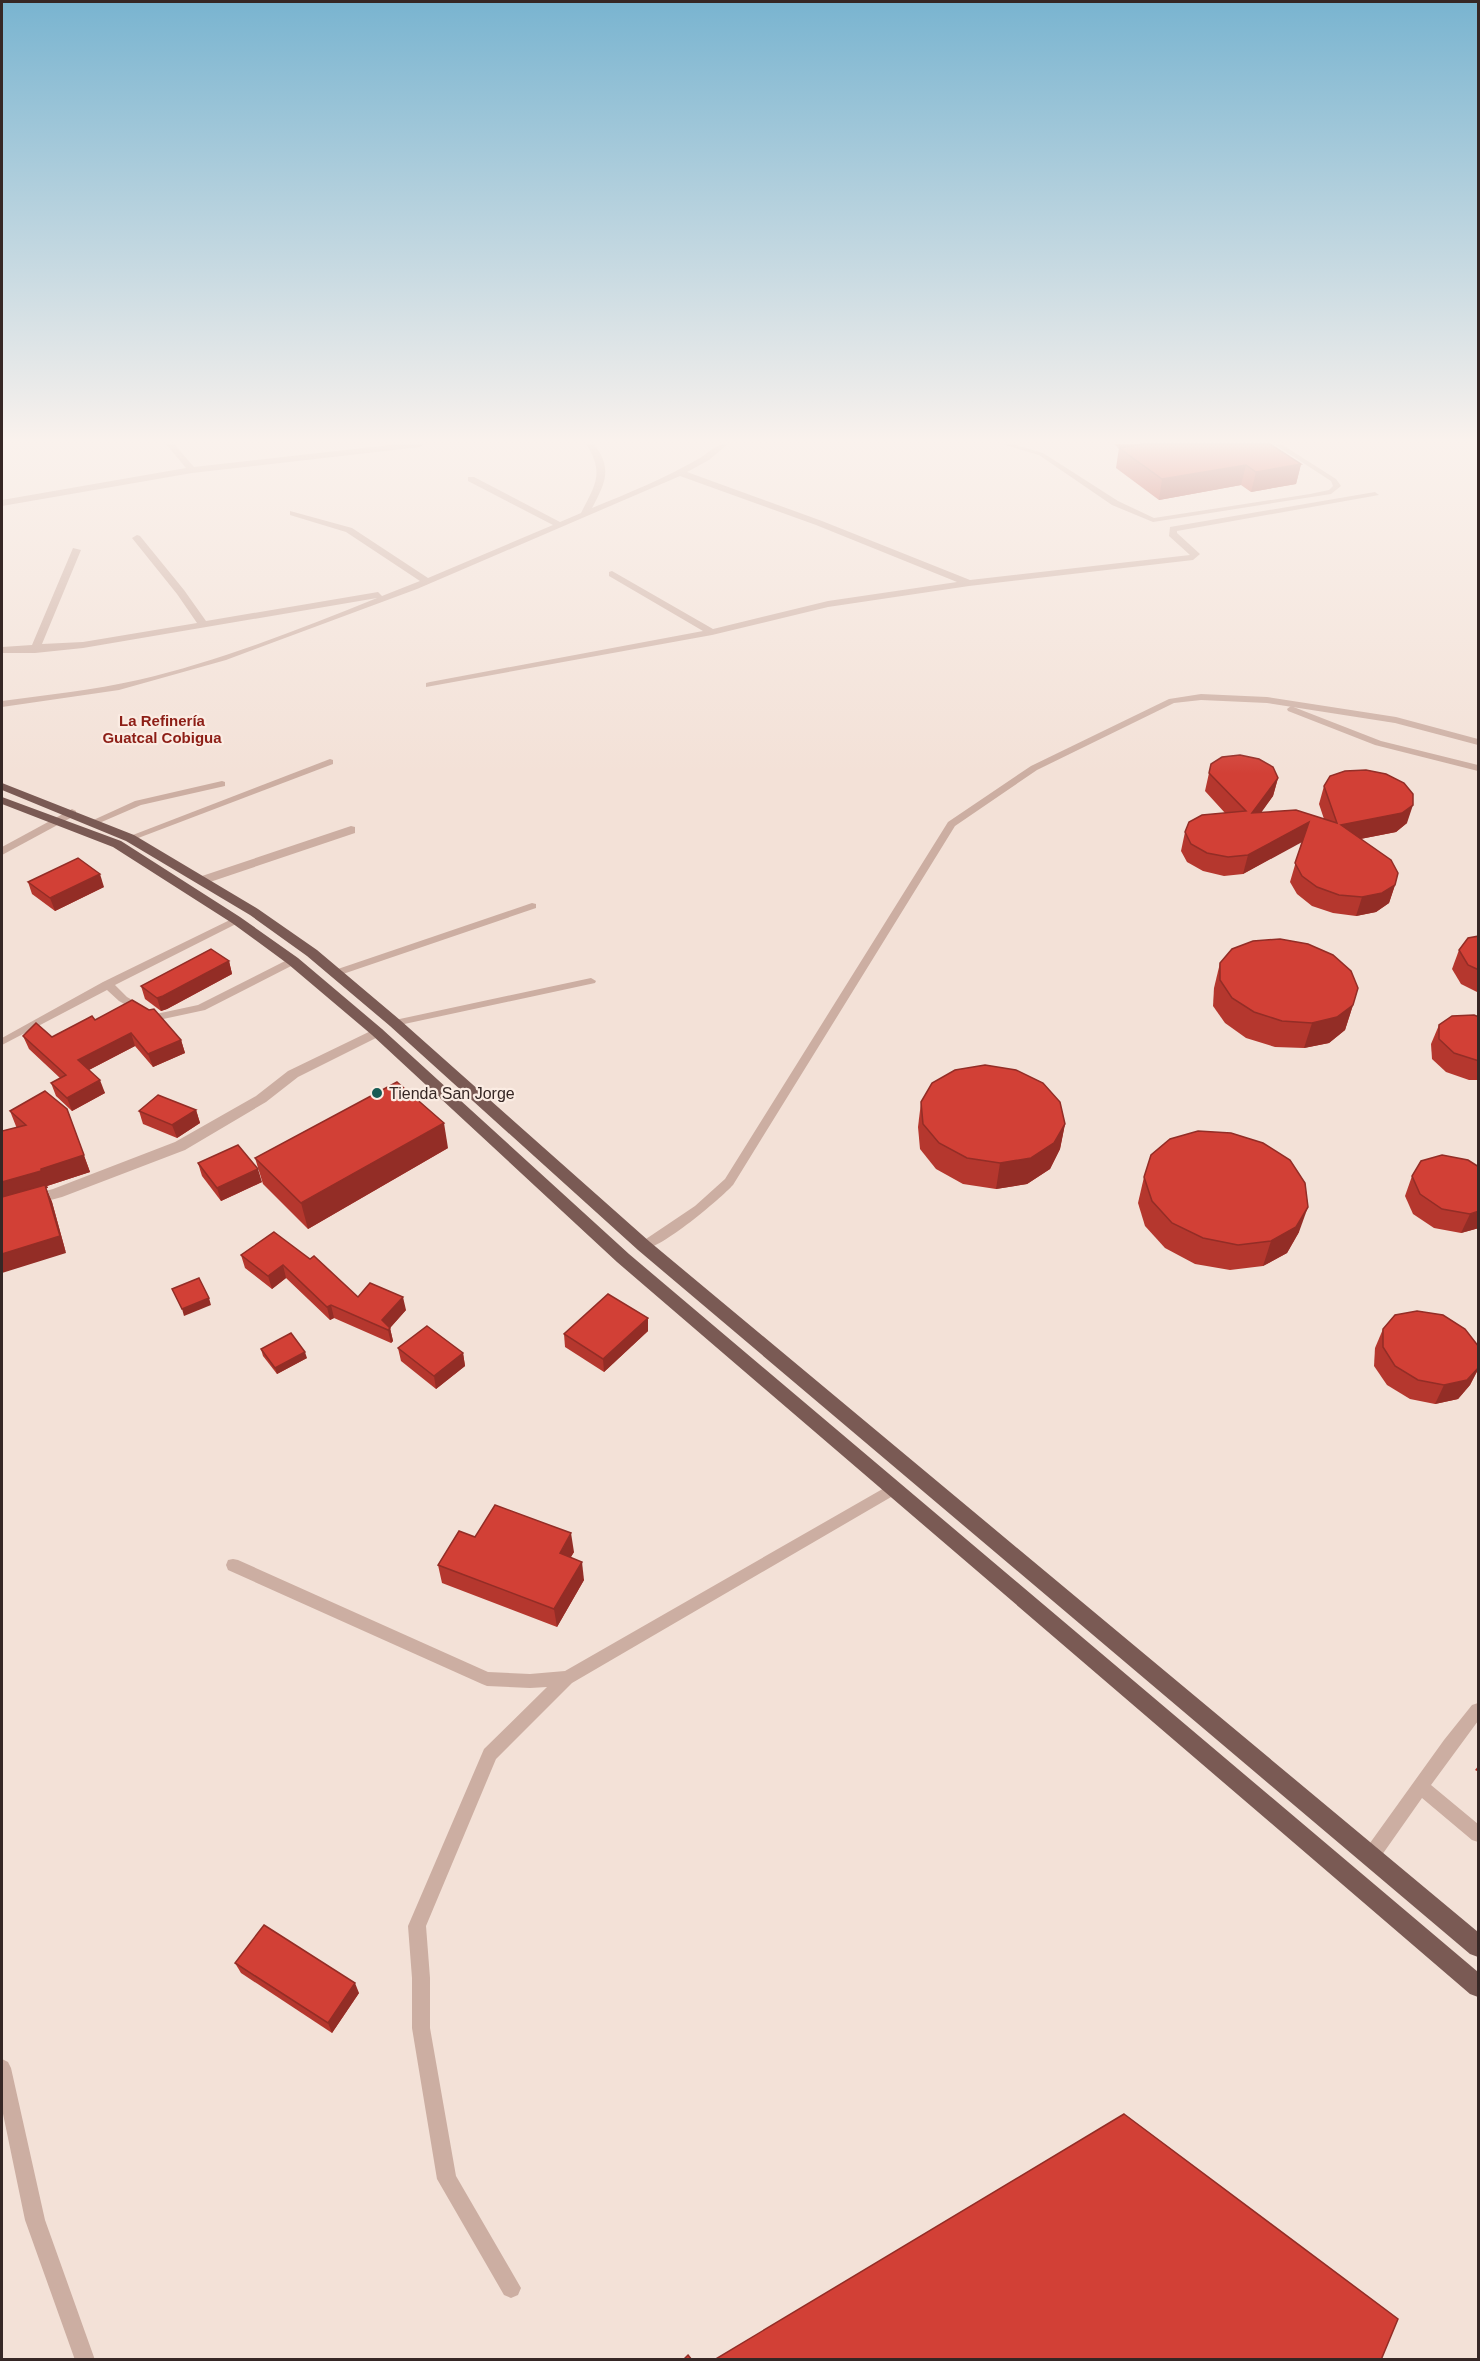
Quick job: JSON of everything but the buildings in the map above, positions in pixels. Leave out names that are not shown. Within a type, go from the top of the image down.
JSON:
[{"type":"main road","points":[[2,786],[130,838],[203,880],[273,925],[336,973],[644,1246],[1479,1946]]},
{"type":"main road","points":[[2,800],[117,844],[236,920],[294,961],[376,1032],[623,1258],[1479,1986]]},
{"type":"street","points":[[35,650],[74,554]]},
{"type":"street","points":[[150,554],[181,592],[202,623]]},
{"type":"street","points":[[386,554],[425,580]]},
{"type":"street","points":[[2,704],[121,687],[158,678],[354,612],[488,554]]},
{"type":"street","points":[[897,554],[969,583]]},
{"type":"street","points":[[430,685],[712,632],[828,604],[969,583],[1193,557],[1195,554]]},
{"type":"street","points":[[612,574],[712,632]]},
{"type":"street","points":[[2,650],[35,650],[83,645],[399,591]]},
{"type":"street","points":[[2,852],[72,813]]},
{"type":"street","points":[[203,880],[351,830]]},
{"type":"street","points":[[2,1208],[57,1193],[180,1146],[261,1099],[293,1074],[376,1032]]},
{"type":"lane","points":[[644,1246],[708,1203],[729,1182],[951,824],[1034,768],[1172,701],[1201,697],[1267,700],[1396,720],[1479,742]]},
{"type":"lane","points":[[1267,700],[1378,743],[1479,768]]},
{"type":"lane","points":[[130,838],[330,762]]},
{"type":"lane","points":[[94,822],[138,803],[222,784]]},
{"type":"lane","points":[[336,973],[532,906]]},
{"type":"lane","points":[[2,1042],[107,984],[236,920]]},
{"type":"lane","points":[[107,984],[123,999],[154,1018],[201,1008],[294,961]]},
{"type":"lane","points":[[395,1023],[591,981]]},
{"type":"lane","points":[[511,2288],[447,2179],[421,2028],[421,1978],[417,1926],[490,1754],[567,1678],[893,1489]]},
{"type":"lane","points":[[233,1565],[487,1679],[530,1681],[567,1678]]},
{"type":"lane","points":[[1371,1856],[1422,1788],[1450,1743],[1479,1710]]},
{"type":"lane","points":[[1422,1788],[1479,1834]]},
{"type":"lane","points":[[2,2068],[35,2220],[84,2360]]},
{"type":"place","name":"Tienda San Jorge","points":[[377,1093]]},
{"type":"district","name":"La Refinería Guatcal Cobigua","points":[[162,728]]}]
